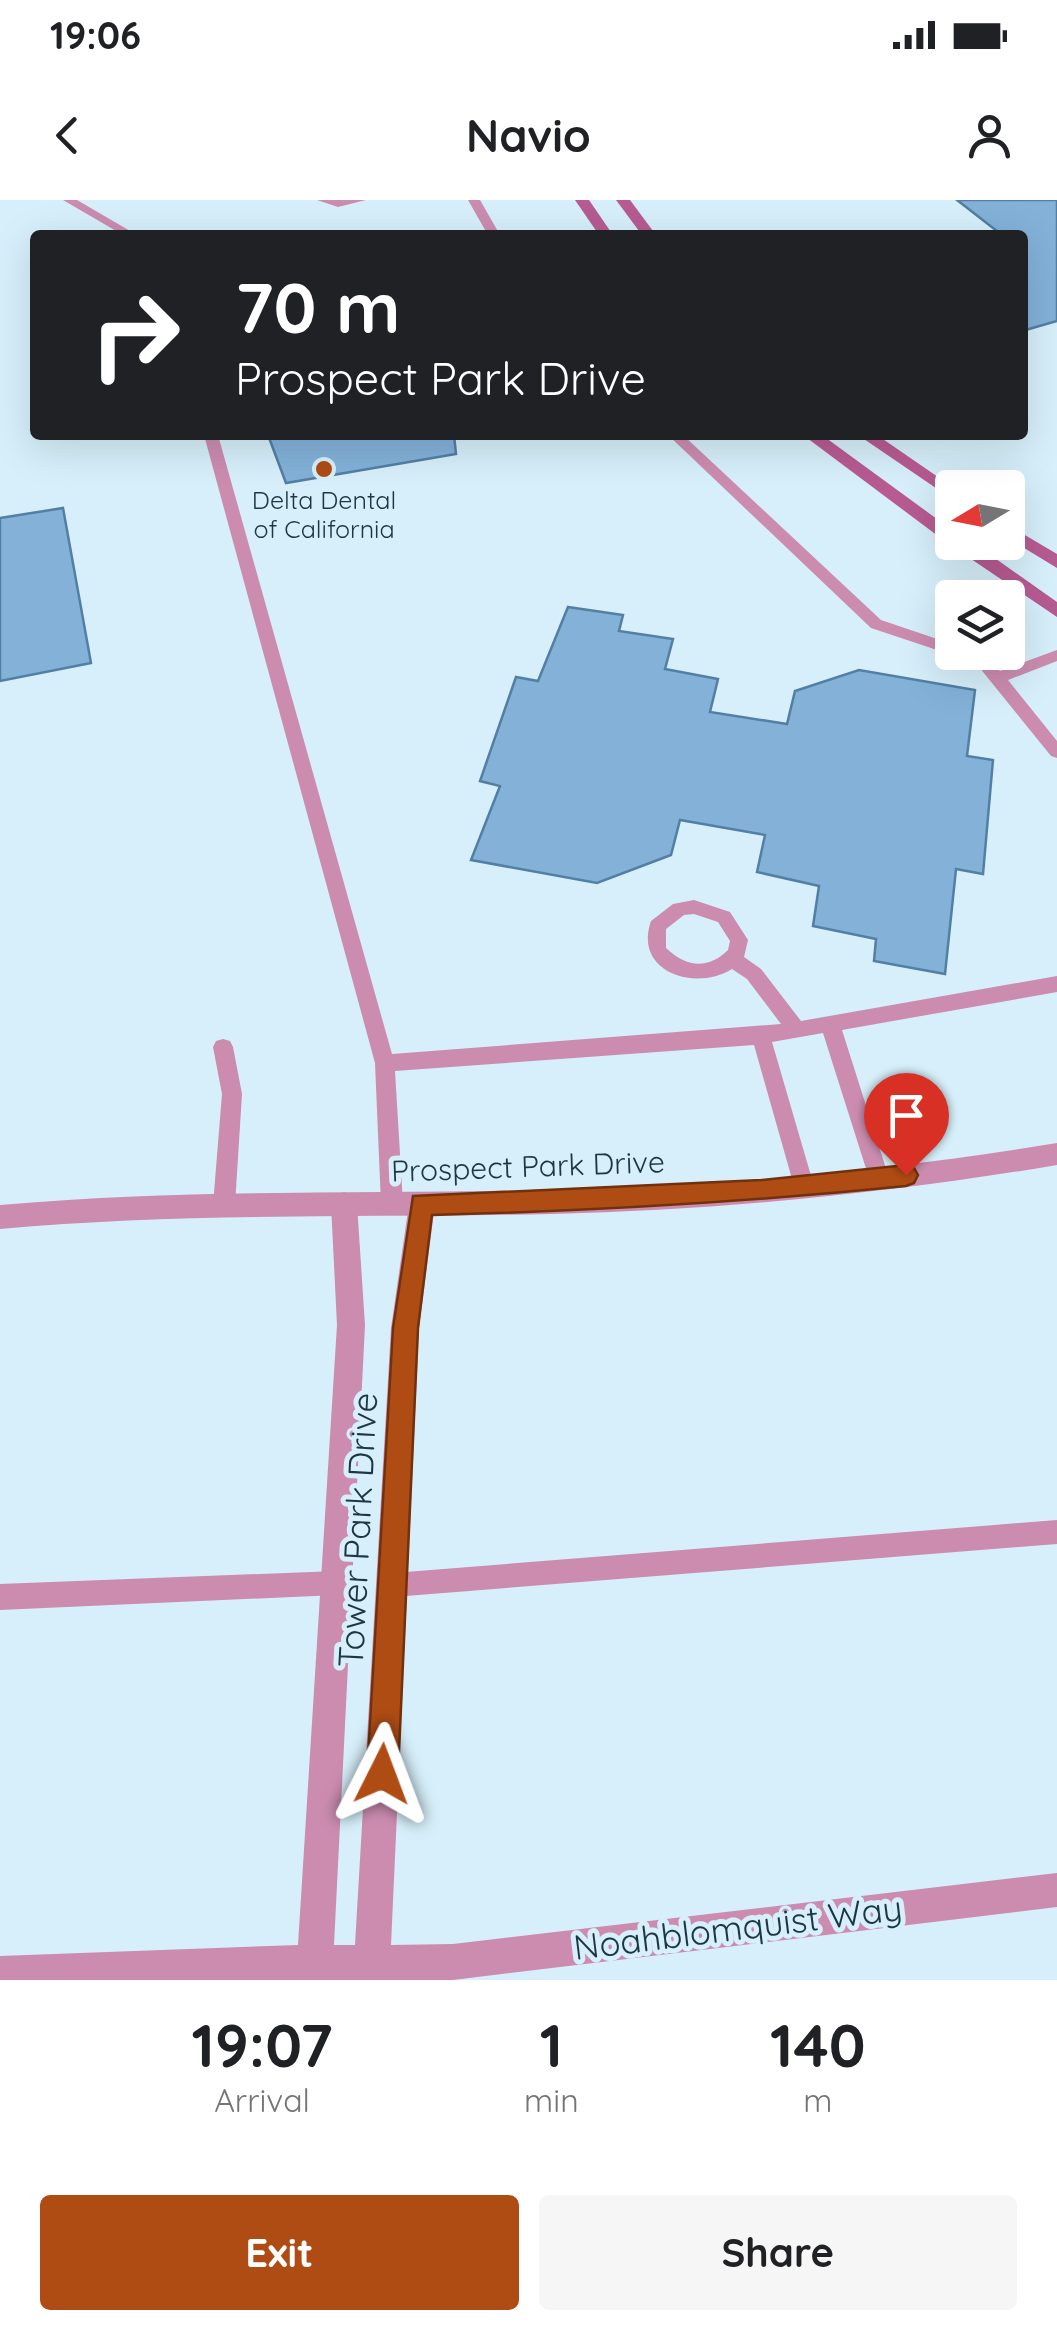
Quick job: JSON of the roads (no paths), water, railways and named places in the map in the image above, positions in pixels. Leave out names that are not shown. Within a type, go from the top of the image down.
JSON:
[{"type":"main road","points":[[582,200],[603,230]]},
{"type":"main road","points":[[623,200],[645,230]]},
{"type":"main road","points":[[595,219],[612,230]]},
{"type":"main road","points":[[818,440],[935,526]]},
{"type":"main road","points":[[873,440],[935,482]]},
{"type":"main road","points":[[1025,540],[1054,557]]},
{"type":"main road","points":[[985,560],[1057,611]]},
{"type":"street","name":"Prospect Park Drive","points":[[0,1218],[111,1206],[557,1202],[804,1186],[1057,1154]]},
{"type":"street","name":"Tower Park Drive","points":[[315,1972],[351,1325],[344,1204]]},
{"type":"street","name":"Tower Park Drive","points":[[372,1971],[405,1328],[407,1204]]},
{"type":"street","name":"Noahblomquist Way","points":[[0,1974],[372,1971],[1057,1890]]},
{"type":"lane","points":[[69,200],[122,230]]},
{"type":"lane","points":[[323,200],[338,204],[360,200]]},
{"type":"lane","points":[[474,200],[491,230]]},
{"type":"lane","points":[[212,440],[385,1063],[407,1204]]},
{"type":"lane","points":[[681,440],[876,624],[935,643]]},
{"type":"lane","points":[[998,678],[1057,655]]},
{"type":"lane","points":[[991,670],[1057,752]]},
{"type":"lane","points":[[679,909],[710,910],[734,928],[738,940],[732,959],[714,971],[682,970],[657,952],[656,926],[679,909]]},
{"type":"lane","points":[[732,959],[754,974],[797,1031]]},
{"type":"lane","points":[[385,1063],[762,1036],[1057,984]]},
{"type":"lane","points":[[831,1026],[879,1178]]},
{"type":"lane","points":[[762,1036],[804,1186]]},
{"type":"lane","points":[[223,1047],[232,1094],[224,1206]]},
{"type":"lane","points":[[393,1584],[1057,1532]]},
{"type":"lane","points":[[0,1597],[337,1584]]},
{"type":"place","name":"Delta Dental of California","points":[[324,469]]}]
